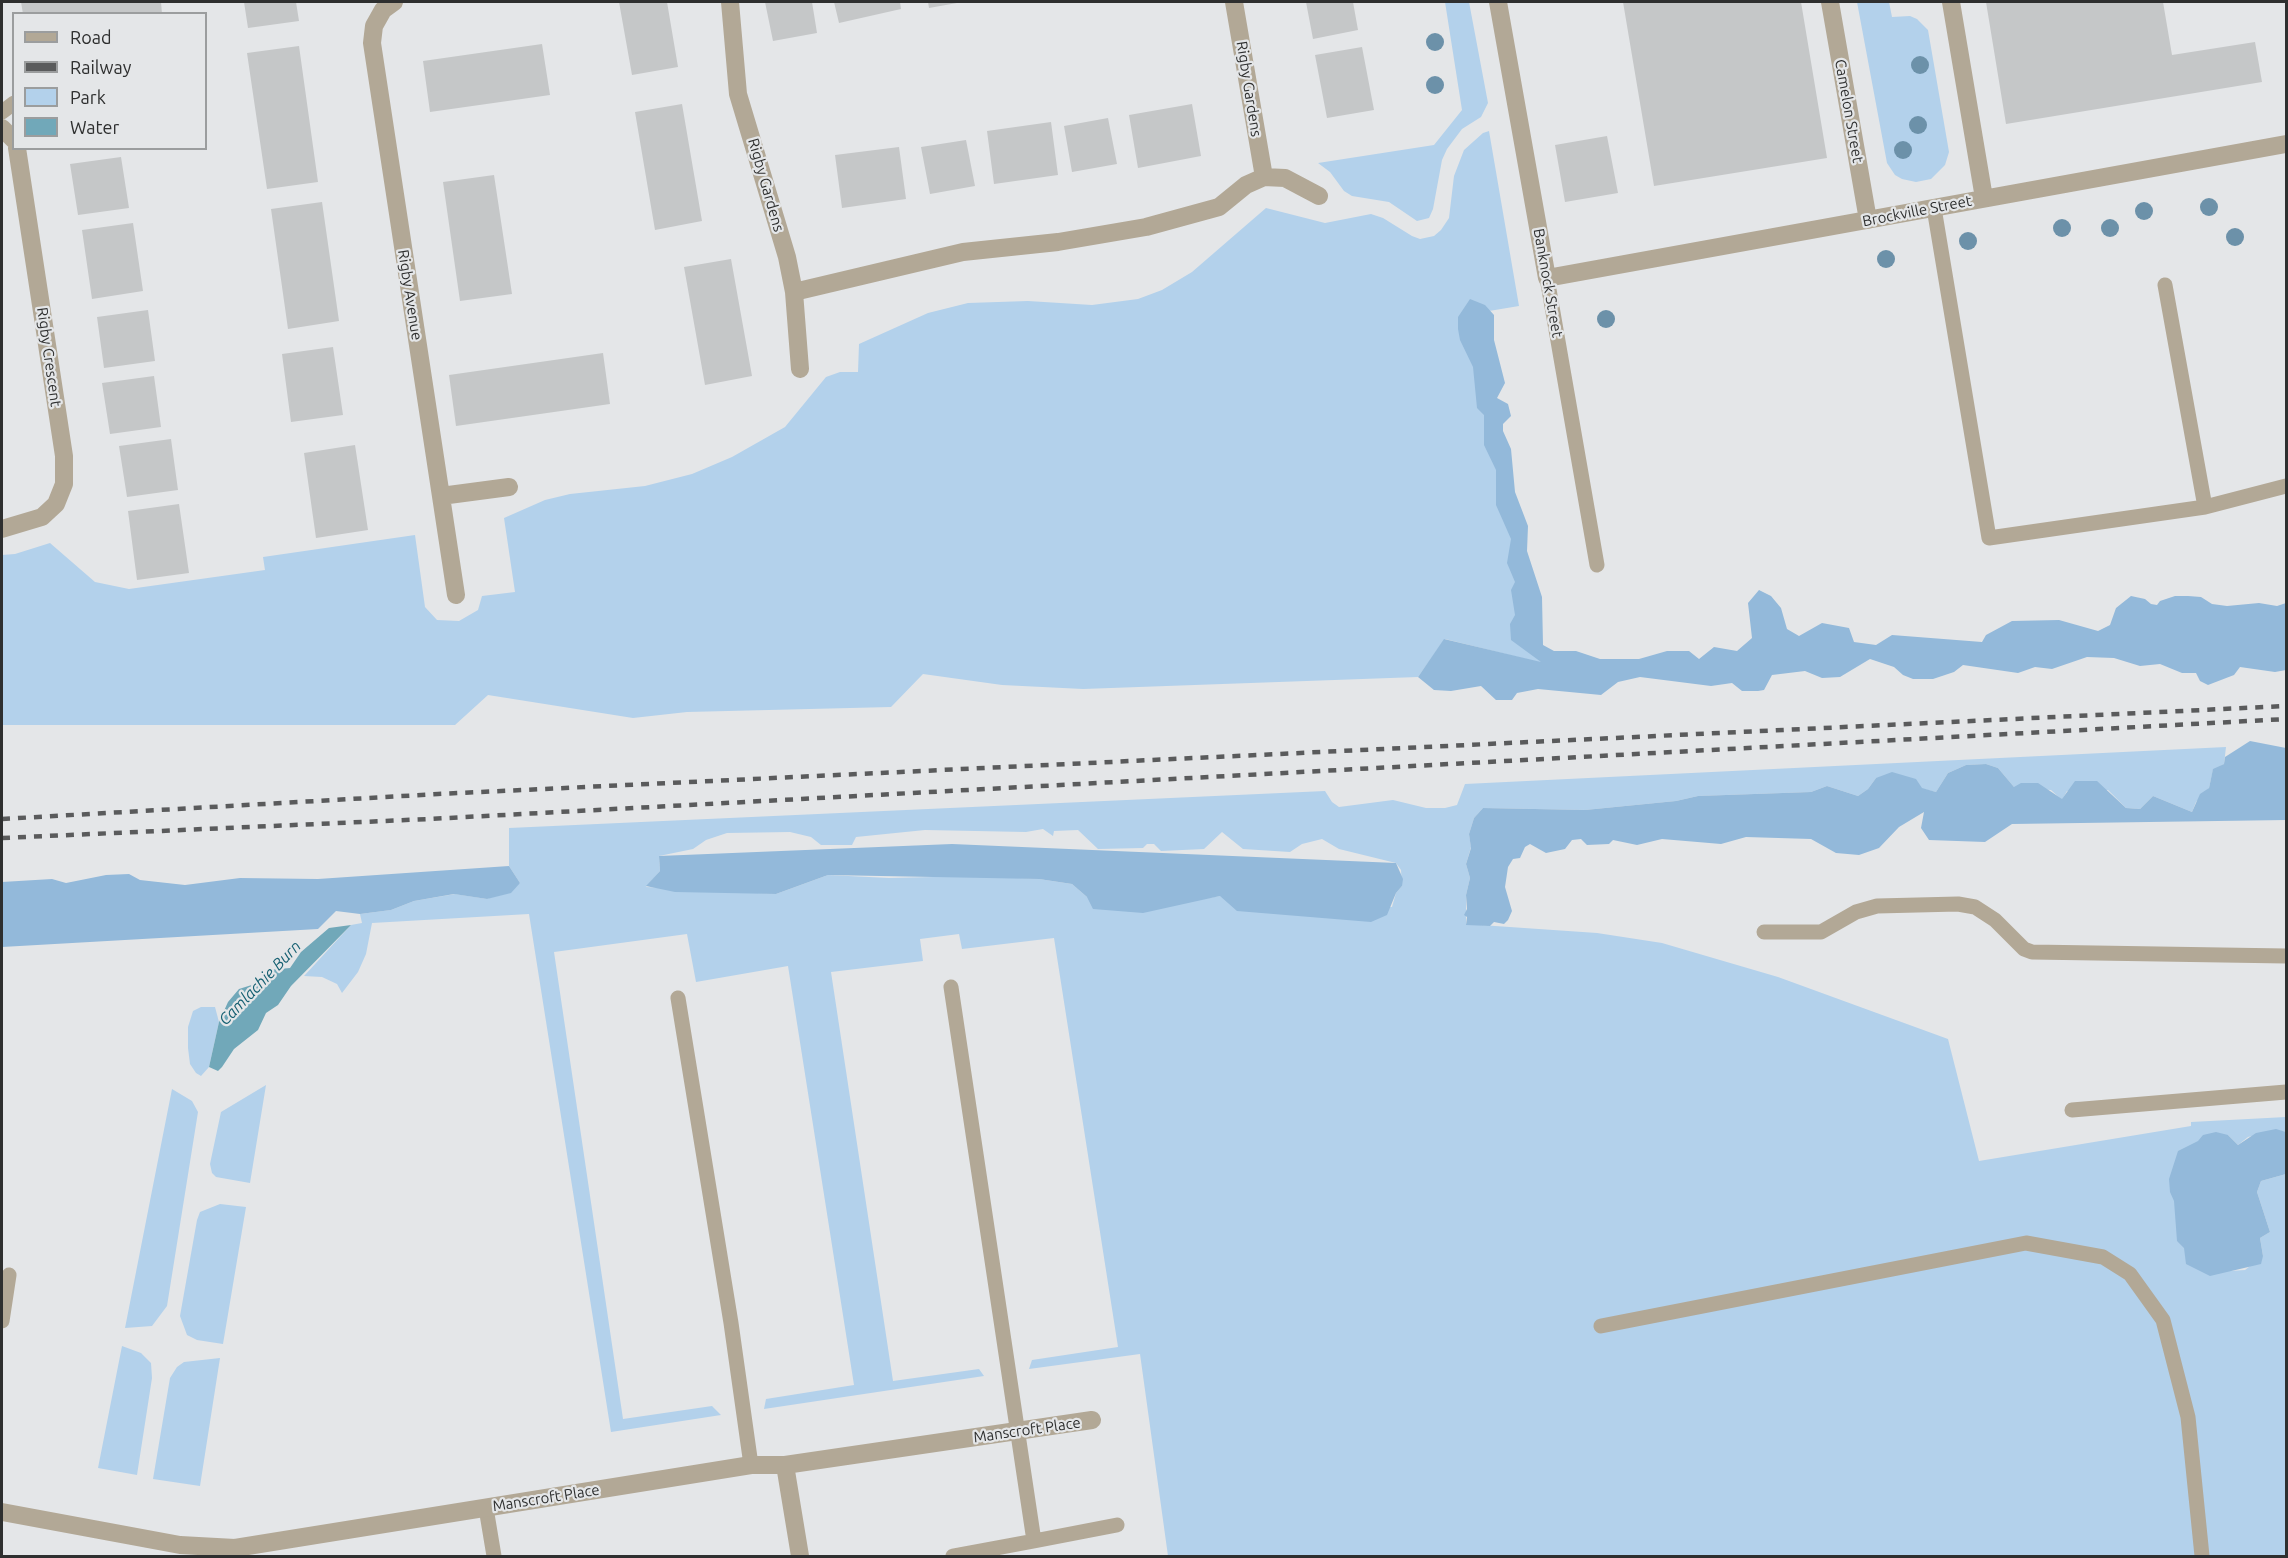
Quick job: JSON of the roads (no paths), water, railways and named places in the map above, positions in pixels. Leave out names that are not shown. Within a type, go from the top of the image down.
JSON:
[{"type":"street","name":"Rigby Avenue","points":[[394,2],[383,10],[374,26],[372,43],[456,595]]},
{"type":"street","name":"Rigby Gardens","points":[[730,2],[738,94],[787,257],[794,292],[800,369]]},
{"type":"street","name":"Rigby Gardens","points":[[1234,2],[1263,177]]},
{"type":"street","name":"Banknock Street","points":[[1498,2],[1547,278]]},
{"type":"street","name":"Camelon Street","points":[[1830,2],[1868,220]]},
{"type":"street","points":[[1951,2],[1984,198]]},
{"type":"street","name":"Brockville Street","points":[[1547,278],[2286,144]]},
{"type":"street","name":"Rigby Crescent","points":[[2,529],[42,517],[56,504],[64,484],[64,456],[17,150]]},
{"type":"street","points":[[794,292],[963,252],[1107,235],[1219,207],[1246,185],[1263,177],[1285,178],[1318,196]]},
{"type":"street","points":[[441,496],[508,487]]},
{"type":"street","name":"Manscroft Place","points":[[2,1512],[207,1548],[235,1548],[751,1465],[785,1465],[1092,1420]]},
{"type":"street","points":[[785,1465],[800,1557]]},
{"type":"lane","points":[[1934,208],[1989,538],[2205,507],[2286,486]]},
{"type":"lane","name":"Banknock Street","points":[[1547,278],[1597,565]]},
{"type":"lane","points":[[2164,285],[2205,507]]},
{"type":"lane","points":[[1764,932],[1821,932],[1856,912],[1877,906],[1958,904],[1975,907],[1995,920],[2024,949],[2032,952],[2286,956]]},
{"type":"lane","points":[[951,987],[1034,1541]]},
{"type":"lane","points":[[678,998],[751,1465]]},
{"type":"lane","points":[[2072,1110],[2286,1092]]},
{"type":"lane","points":[[1601,1326],[2026,1243],[2103,1257],[2130,1274],[2163,1320],[2188,1417],[2202,1557]]},
{"type":"lane","points":[[2,1321],[9,1275]]},
{"type":"lane","points":[[486,1508],[494,1557]]},
{"type":"lane","points":[[953,1557],[1118,1525]]},
{"type":"water","name":"Camlachie Burn","points":[[351,925],[291,986],[278,1005],[266,1013],[258,1030],[234,1049],[218,1071],[209,1067],[219,1022],[228,1002],[239,989],[258,983],[268,970],[290,968],[301,952],[329,928]]},
{"type":"railway","points":[[2,819],[438,794],[2286,706]]},
{"type":"railway","points":[[2,838],[429,819],[2286,719]]}]
